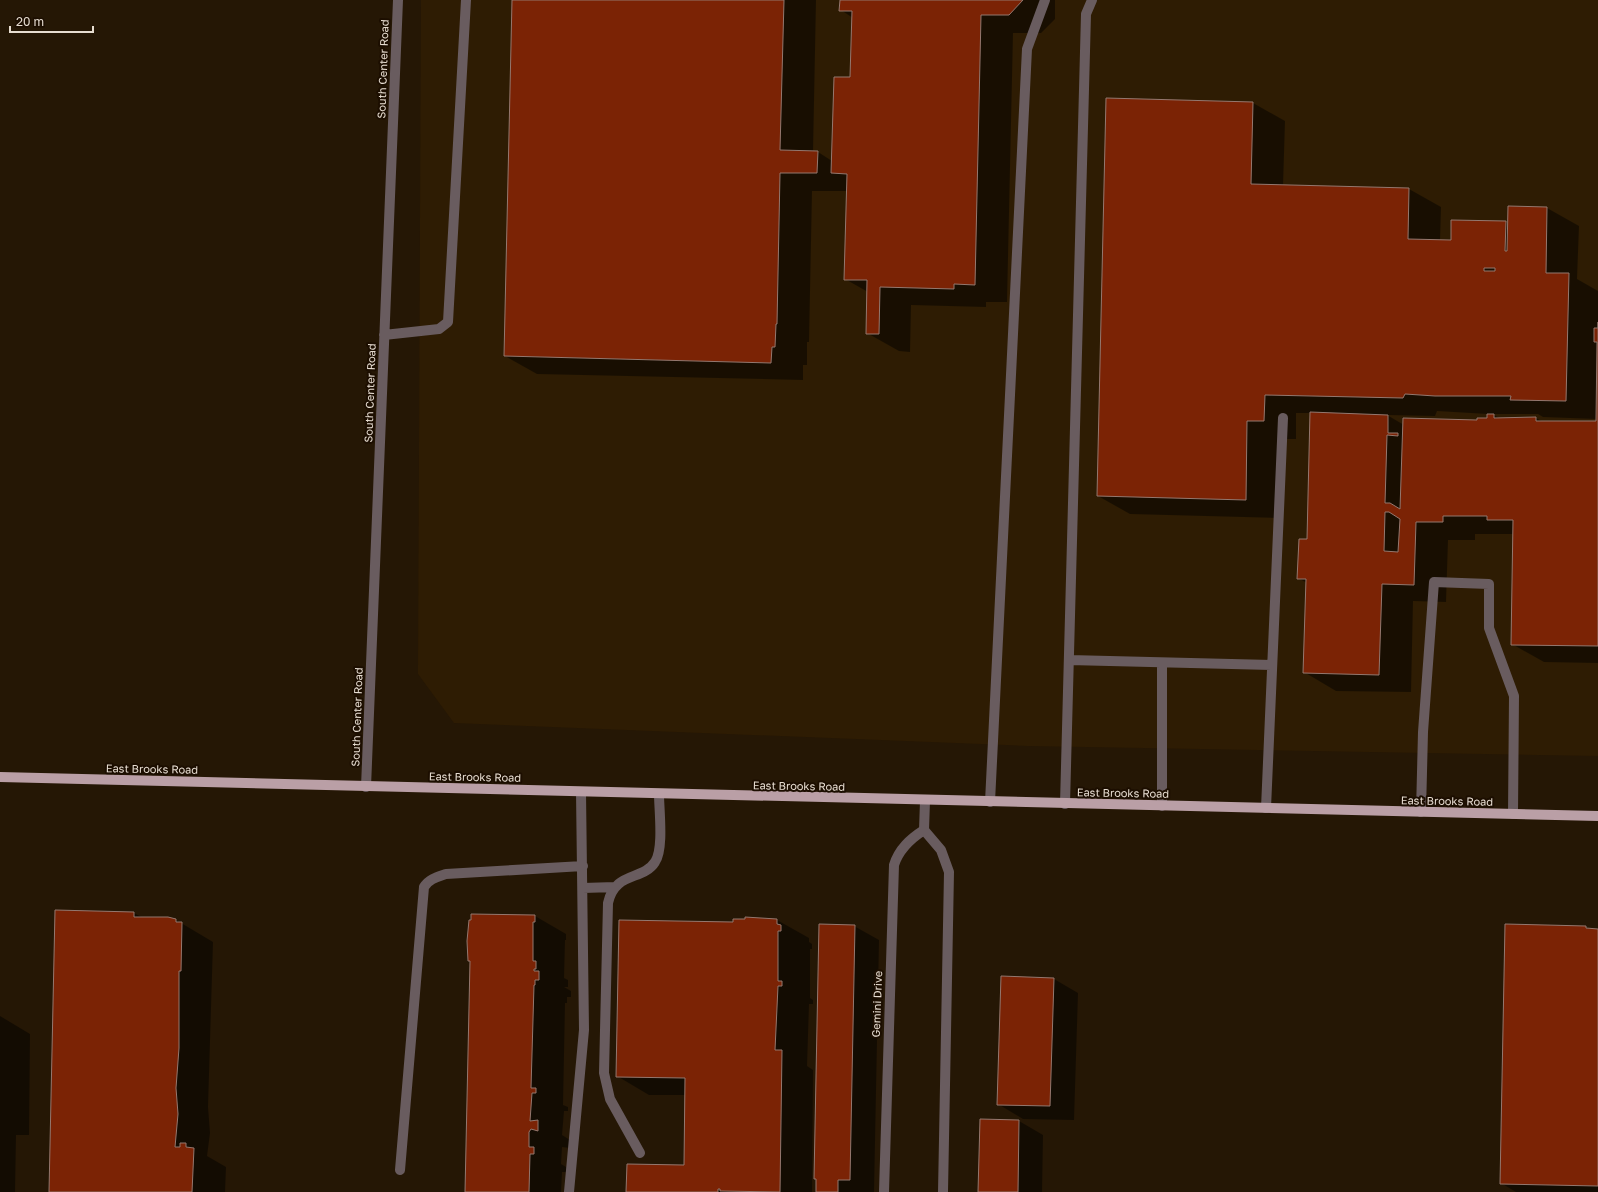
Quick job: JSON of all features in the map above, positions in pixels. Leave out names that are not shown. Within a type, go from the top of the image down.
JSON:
[{"type":"main road","name":"East Brooks Road","points":[[0,777],[925,801],[1598,816]]},
{"type":"street","name":"South Center Road","points":[[366,787],[398,0]]},
{"type":"street","points":[[384,335],[439,329],[448,322],[466,0]]},
{"type":"street","points":[[990,802],[1027,49],[1045,0]]},
{"type":"street","points":[[1065,804],[1086,14],[1092,0]]},
{"type":"street","points":[[1266,808],[1283,418]]},
{"type":"street","points":[[1422,812],[1423,732],[1434,582],[1489,584],[1489,628],[1514,696],[1513,814]]},
{"type":"street","points":[[1069,660],[1272,665]]},
{"type":"street","points":[[1162,662],[1162,806]]},
{"type":"street","points":[[569,1192],[584,1030],[581,792]]},
{"type":"street","points":[[583,888],[614,887],[627,878],[648,869],[656,862],[659,850],[658,794]]},
{"type":"street","points":[[925,801],[924,830],[941,850],[949,872],[943,1192]]},
{"type":"street","name":"Gemini Drive","points":[[884,1192],[894,865],[897,855],[904,846],[924,830]]},
{"type":"street","points":[[400,1170],[424,887],[434,878],[446,874],[583,866]]},
{"type":"street","points":[[614,887],[608,903],[604,1073],[610,1099],[640,1153]]},
{"type":"shaded area","points":[[421,0],[1598,0],[1598,756],[1028,746],[454,723],[418,674]]},
{"type":"building","points":[[512,0],[784,0],[780,150],[818,151],[817,173],[780,173],[777,324],[775,347],[772,347],[771,363],[504,356]]},
{"type":"building","points":[[840,0],[1023,0],[1009,15],[981,15],[975,285],[954,284],[954,289],[880,287],[879,334],[866,334],[867,280],[844,280],[847,174],[831,173],[834,77],[850,77],[852,11],[839,11]]},
{"type":"building","points":[[1106,98],[1253,102],[1251,184],[1409,188],[1408,239],[1451,240],[1451,220],[1506,221],[1505,251],[1507,251],[1508,206],[1547,207],[1546,273],[1569,273],[1566,401],[1510,400],[1511,396],[1435,396],[1405,394],[1403,398],[1265,395],[1264,421],[1247,421],[1246,500],[1097,496]],"holes":[[[1484,268],[1495,268],[1495,271],[1484,271]]]},
{"type":"building","points":[[1594,328],[1598,328],[1598,646],[1511,645],[1513,520],[1487,520],[1487,516],[1443,516],[1443,522],[1416,522],[1414,585],[1382,584],[1379,675],[1303,673],[1306,579],[1297,579],[1299,539],[1307,539],[1310,412],[1388,415],[1388,433],[1398,433],[1398,436],[1387,435],[1385,503],[1390,503],[1400,509],[1403,418],[1477,420],[1477,418],[1487,418],[1487,414],[1494,414],[1494,418],[1536,417],[1536,421],[1596,421],[1597,342],[1594,342]],"holes":[[[1385,512],[1389,512],[1400,519],[1398,552],[1384,551]]]},
{"type":"building","points":[[55,910],[134,912],[134,917],[168,917],[176,919],[176,922],[182,922],[181,971],[179,971],[179,1048],[176,1088],[178,1114],[175,1147],[180,1147],[180,1143],[186,1143],[186,1147],[194,1148],[192,1192],[49,1192]]},
{"type":"building","points":[[471,914],[535,915],[535,922],[533,922],[533,961],[536,961],[536,969],[534,969],[534,971],[539,971],[539,980],[535,980],[534,985],[531,1088],[536,1088],[536,1093],[532,1093],[530,1121],[538,1120],[538,1131],[531,1129],[529,1132],[529,1147],[534,1147],[534,1154],[530,1154],[529,1192],[465,1192],[470,961],[468,961],[467,941]]},
{"type":"building","points":[[745,917],[777,919],[777,924],[781,925],[781,931],[778,931],[778,981],[782,981],[782,986],[778,986],[775,1050],[782,1050],[780,1192],[720,1191],[720,1189],[718,1189],[718,1192],[626,1192],[627,1164],[684,1165],[685,1078],[616,1077],[619,920],[733,922],[733,919],[745,919]]},
{"type":"building","points":[[819,924],[855,925],[850,1180],[838,1180],[838,1192],[816,1192],[816,1179],[814,1179]]},
{"type":"building","points":[[1505,924],[1586,926],[1586,928],[1598,929],[1598,1186],[1500,1184]]},
{"type":"building","points":[[1001,976],[1054,978],[1050,1106],[997,1105]]},
{"type":"building","points":[[980,1119],[1019,1120],[1018,1192],[978,1192]]}]
